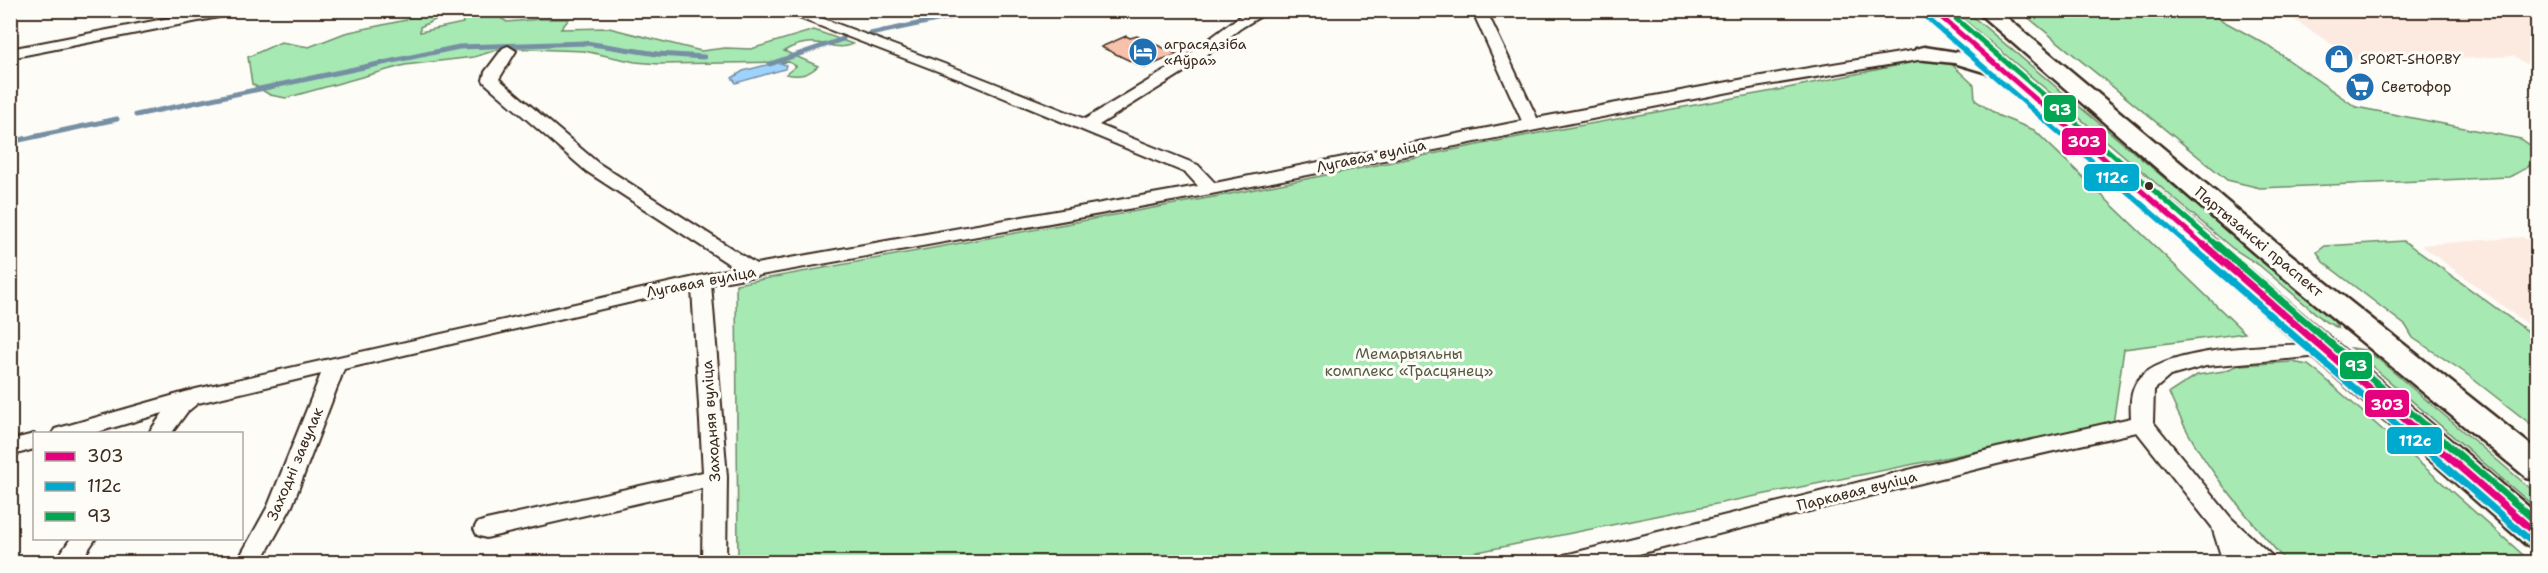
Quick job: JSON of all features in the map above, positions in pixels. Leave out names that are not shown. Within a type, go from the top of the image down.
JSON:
[{"type":"highway","points":[[1932,10],[2538,536]]},
{"type":"highway","name":"Партызанскі праспект","points":[[1985,10],[2264,247],[2538,469]]},
{"type":"highway","points":[[1924,54],[1941,45],[1952,28]]},
{"type":"highway","points":[[1924,54],[1957,57],[2008,76]]},
{"type":"highway","points":[[2322,347],[2376,339]]},
{"type":"street","points":[[10,54],[234,10]]},
{"type":"street","points":[[785,10],[966,76],[1192,169],[1211,189]]},
{"type":"street","points":[[1087,125],[1174,72],[1234,25],[1264,10]]},
{"type":"street","points":[[1479,10],[1532,124]]},
{"type":"street","points":[[508,51],[493,72],[492,80],[526,113],[592,167],[753,272]]},
{"type":"street","name":"Лугавая вуліца","points":[[70,432],[196,396],[701,280],[1211,189],[1532,124],[1755,82],[1924,54]]},
{"type":"street","name":"Заходняя вуліца","points":[[701,280],[715,477],[714,562]]},
{"type":"street","points":[[2262,562],[2223,524],[2142,423],[2140,398],[2148,381],[2160,371],[2203,360],[2322,347]]},
{"type":"street","name":"Заходні завулак","points":[[249,562],[280,506],[336,363]]},
{"type":"street","points":[[160,432],[179,407],[196,396]]},
{"type":"street","name":"Паркавая вуліца","points":[[1573,562],[1997,456],[2142,423]]},
{"type":"street","points":[[10,448],[33,441]]},
{"type":"street","points":[[486,529],[715,477]]},
{"type":"street","points":[[2223,524],[2235,562]]},
{"type":"street","points":[[67,562],[83,540]]},
{"type":"shaded area","points":[[2281,11],[2537,11],[2537,70],[2513,56],[2362,64]]},
{"type":"shaded area","points":[[2522,237],[2537,242],[2537,331],[2421,245]]},
{"type":"green space","points":[[418,10],[437,11],[437,19],[420,27],[420,32],[463,23],[461,11],[488,10],[507,22],[569,19],[561,29],[609,28],[701,51],[725,48],[751,49],[814,30],[853,44],[839,47],[808,43],[784,51],[818,66],[800,75],[786,74],[796,66],[789,62],[659,64],[635,62],[584,51],[503,48],[474,57],[405,65],[286,98],[270,95],[252,84],[248,57],[281,42],[309,47],[345,33],[406,20]]},
{"type":"green space","points":[[1954,11],[1966,11],[2333,320],[2338,328],[2326,322],[2259,265],[2232,248]]},
{"type":"green space","points":[[2020,11],[2205,11],[2267,45],[2356,107],[2521,139],[2537,150],[2536,155],[2527,167],[2509,177],[2260,188],[2227,180]]},
{"type":"green space","name":"Мемарыяльны комплекс «Трасцянец»","points":[[1934,58],[1947,60],[1974,85],[1975,100],[1999,116],[2034,130],[2245,333],[2124,349],[2113,424],[1428,562],[738,562],[736,284],[1230,194],[1528,135],[1773,91]]},
{"type":"green space","points":[[2404,241],[2537,338],[2537,429],[2464,372],[2413,338],[2406,326],[2323,262],[2317,252],[2325,246]]},
{"type":"green space","points":[[2351,348],[2365,350],[2378,359],[2537,494],[2537,509]]},
{"type":"green space","points":[[2292,362],[2308,365],[2321,375],[2531,562],[2286,562],[2220,482],[2192,439],[2169,393],[2197,375],[2224,371],[2239,365]]},
{"type":"water","points":[[778,62],[786,65],[785,69],[736,83],[732,78],[743,71]]},
{"type":"building","name":"аграсядзіба «Аўра»","points":[[1126,36],[1130,38],[1137,36],[1177,54],[1145,68],[1101,47]]},
{"type":"waterway","points":[[870,34],[951,17],[968,10]]},
{"type":"waterway","points":[[770,64],[843,39]]},
{"type":"waterway","points":[[136,115],[459,47],[586,43],[657,54],[704,57]]},
{"type":"waterway","points":[[10,142],[117,119]]},
{"type":"transit line","name":"303","points":[[1933,10],[2538,535]]},
{"type":"transit line","name":"93","points":[[1946,10],[2538,523]]},
{"type":"transit line","name":"112с","points":[[1926,17],[2532,542]]},
{"type":"place","name":"аграсядзіба «Аўра»","points":[[1143,52]]},
{"type":"place","name":"SPORT-SHOP.BY","points":[[2339,59]]},
{"type":"place","name":"Светофор","points":[[2360,87]]}]
